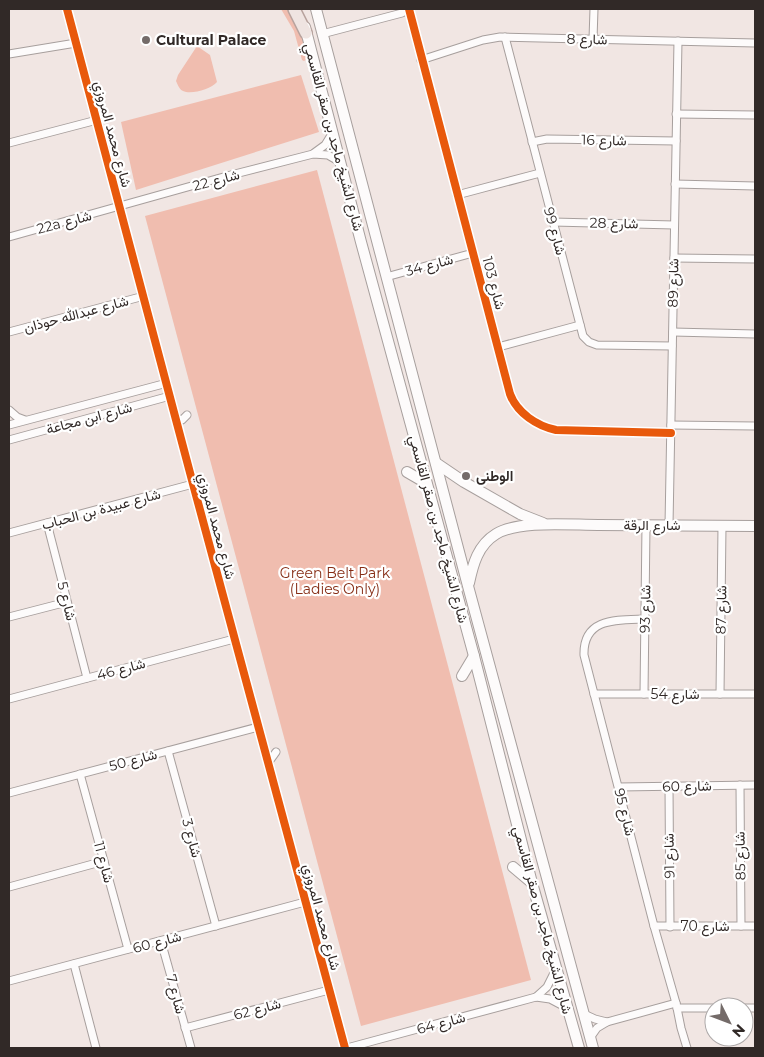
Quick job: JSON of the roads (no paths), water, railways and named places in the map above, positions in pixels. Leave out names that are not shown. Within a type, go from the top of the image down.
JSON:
[{"type":"main road","points":[[294,9],[306,33]]},
{"type":"main road","name":"شارع الشيخ ماجد بن صقر القاسمي","points":[[300,9],[342,163],[361,242],[474,656],[532,882],[579,1048]]},
{"type":"main road","name":"شارع الشيخ ماجد بن صقر القاسمي","points":[[316,9],[468,586],[592,1043]]},
{"type":"main road","points":[[361,242],[367,239],[371,241],[380,269],[386,277]]},
{"type":"main road","name":"شارع الرقة","points":[[436,463],[464,482],[520,514],[549,525]]},
{"type":"main road","points":[[407,472],[426,483]]},
{"type":"main road","name":"شارع الرقة","points":[[468,586],[477,555],[490,539],[500,532],[512,528],[549,525],[755,526]]},
{"type":"main road","points":[[462,676],[474,656]]},
{"type":"main road","points":[[483,694],[490,700],[495,715],[500,716],[502,712]]},
{"type":"main road","points":[[512,867],[532,882]]},
{"type":"street","name":"شارع محمد المروزي","points":[[67,9],[167,383],[192,484],[346,1048]]},
{"type":"street","points":[[322,34],[402,13],[409,9]]},
{"type":"street","name":"شارع 103","points":[[409,9],[510,394],[514,403],[524,414],[546,428],[561,431],[671,429]]},
{"type":"street","points":[[593,39],[594,9]]},
{"type":"street","name":"شارع 8","points":[[421,60],[483,40],[505,37],[755,43]]},
{"type":"street","name":"شارع 99","points":[[505,37],[583,336],[593,344],[672,346]]},
{"type":"street","name":"شارع 89","points":[[669,525],[678,41]]},
{"type":"street","points":[[9,54],[76,43]]},
{"type":"street","points":[[676,114],[755,116]]},
{"type":"street","points":[[9,143],[97,120]]},
{"type":"street","points":[[313,154],[325,145],[333,132]]},
{"type":"street","name":"شارع 16","points":[[532,142],[547,139],[676,141]]},
{"type":"street","name":"شارع 22","points":[[120,207],[227,176],[313,154],[328,155],[342,163]]},
{"type":"street","points":[[457,195],[540,173]]},
{"type":"street","points":[[675,184],[755,186]]},
{"type":"street","name":"22a شارع","points":[[9,237],[120,207]]},
{"type":"street","name":"شارع 28","points":[[553,222],[674,225]]},
{"type":"street","name":"شارع 34","points":[[386,277],[473,254]]},
{"type":"street","points":[[674,258],[755,259]]},
{"type":"street","name":"شارع عبدالله حوذان","points":[[9,332],[144,296]]},
{"type":"street","points":[[498,347],[580,324]]},
{"type":"street","points":[[672,332],[755,334]]},
{"type":"street","name":"شارع ابن مجاعة","points":[[9,425],[167,383]]},
{"type":"street","name":"شارع ابن مجاعة","points":[[9,440],[170,396]]},
{"type":"street","points":[[9,410],[17,417],[25,420]]},
{"type":"street","points":[[176,418],[182,420],[187,415]]},
{"type":"street","points":[[671,429],[755,426]]},
{"type":"street","name":"شارع عبيدة بن الحباب","points":[[9,533],[192,484]]},
{"type":"street","name":"شارع 5","points":[[47,523],[87,678]]},
{"type":"street","name":"شارع 93","points":[[644,694],[646,525]]},
{"type":"street","name":"شارع 87","points":[[720,694],[722,526]]},
{"type":"street","points":[[9,617],[67,602]]},
{"type":"street","name":"شارع 95","points":[[645,620],[607,621],[598,625],[588,636],[584,645],[584,655],[687,1048]]},
{"type":"street","name":"شارع 46","points":[[9,699],[234,639]]},
{"type":"street","name":"شارع 54","points":[[594,694],[755,694]]},
{"type":"street","name":"شارع 50","points":[[9,793],[258,727]]},
{"type":"street","name":"شارع 3","points":[[168,750],[216,926]]},
{"type":"street","points":[[268,763],[276,752]]},
{"type":"street","name":"شارع 11","points":[[80,774],[128,949]]},
{"type":"street","name":"شارع 85","points":[[740,785],[741,926]]},
{"type":"street","name":"شارع 60","points":[[619,787],[755,785]]},
{"type":"street","name":"شارع 91","points":[[669,786],[670,926]]},
{"type":"street","points":[[9,887],[104,862]]},
{"type":"street","name":"شارع 60","points":[[9,982],[305,902]]},
{"type":"street","name":"شارع 70","points":[[654,926],[755,926]]},
{"type":"street","name":"شارع 7","points":[[161,941],[191,1048]]},
{"type":"street","points":[[74,964],[96,1048]]},
{"type":"street","points":[[536,997],[551,981],[556,968]]},
{"type":"street","name":"شارع 62","points":[[186,1028],[329,990]]},
{"type":"street","points":[[536,997],[550,999],[567,1008]]},
{"type":"street","name":"شارع 64","points":[[346,1048],[536,997]]},
{"type":"street","points":[[592,1043],[597,1028],[607,1022],[676,1006],[704,1007]]},
{"type":"street","points":[[584,1014],[607,1022]]},
{"type":"place","name":"Cultural Palace","points":[[146,40]]},
{"type":"place","name":"الوطنی","points":[[466,476]]},
{"type":"park label","name":"Green Belt Park (Ladies Only)","points":[[335,582]]}]
